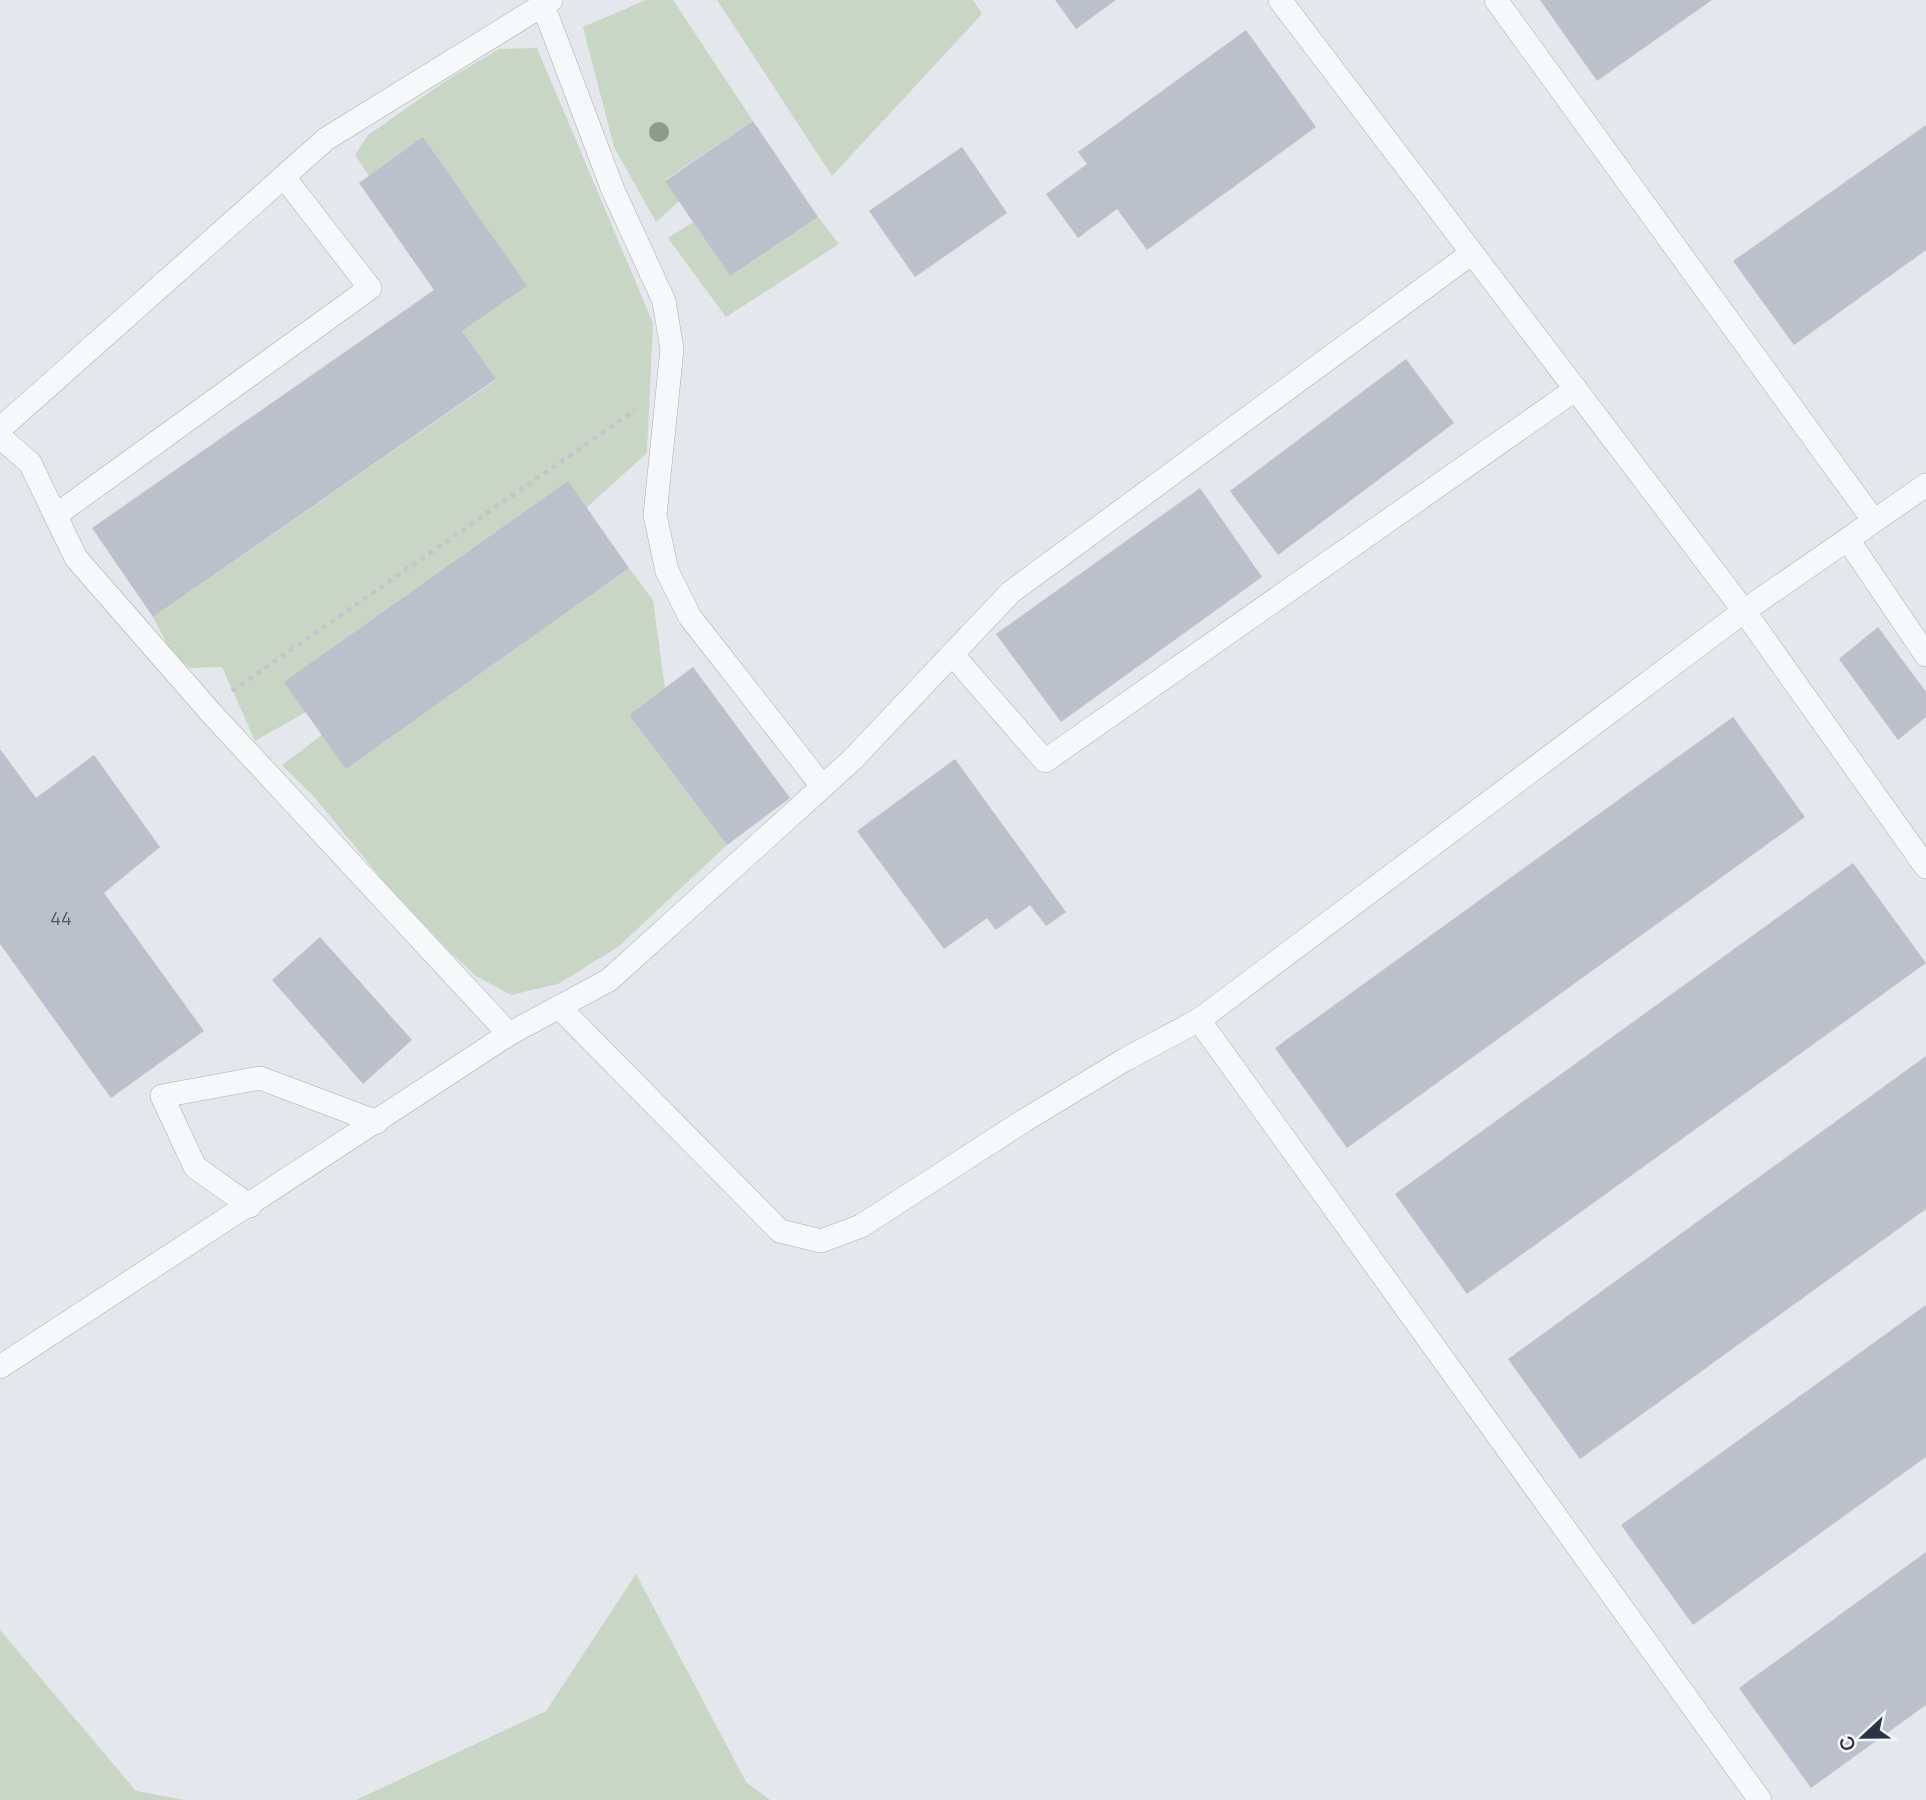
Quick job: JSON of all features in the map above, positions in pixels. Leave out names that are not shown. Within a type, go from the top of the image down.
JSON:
[{"type":"lane","points":[[1280,0],[1744,611],[1926,867]]},
{"type":"lane","points":[[1496,0],[1874,521]]},
{"type":"lane","points":[[0,429],[326,139],[547,2],[613,190],[664,301],[672,349],[655,515],[667,571],[690,617],[822,786]]},
{"type":"lane","points":[[56,515],[370,288],[284,177]]},
{"type":"lane","points":[[0,1367],[250,1206],[509,1034],[609,980],[822,786],[1011,592],[1472,253]]},
{"type":"lane","points":[[952,654],[1045,761],[1576,389]]},
{"type":"lane","points":[[0,436],[30,463],[76,558],[207,708],[509,1034]]},
{"type":"lane","points":[[559,1007],[780,1231],[821,1241],[861,1226],[1036,1113],[1126,1059],[1199,1020],[1744,611],[1926,485]]},
{"type":"lane","points":[[1848,540],[1926,655]]},
{"type":"lane","points":[[1199,1020],[1760,1800]]},
{"type":"lane","points":[[250,1206],[195,1167],[162,1096],[260,1078],[377,1122]]},
{"type":"path","points":[[207,708],[668,388]]},
{"type":"green space","points":[[646,0],[673,0],[753,121],[665,180],[679,201],[656,222],[614,147],[583,27]]},
{"type":"green space","points":[[717,0],[973,0],[982,14],[832,176]]},
{"type":"green space","points":[[537,48],[653,323],[647,453],[586,508],[306,712],[255,741],[222,667],[190,668],[171,652],[153,617],[496,380],[462,331],[526,286],[423,138],[369,176],[355,155],[368,135],[447,80],[499,49]]},
{"type":"green space","points":[[818,217],[839,244],[726,317],[668,238],[693,222],[730,276]]},
{"type":"green space","points":[[629,568],[653,600],[665,688],[629,715],[727,845],[618,947],[558,984],[511,995],[476,976],[451,953],[385,883],[315,798],[282,765],[322,735],[347,768]]},
{"type":"green space","points":[[636,1574],[746,1782],[770,1800],[356,1800],[546,1711]]},
{"type":"green space","points":[[0,1630],[136,1791],[185,1800],[0,1800]]},
{"type":"building","points":[[1055,0],[1116,0],[1076,29]]},
{"type":"building","points":[[1540,0],[1712,0],[1597,81]]},
{"type":"building","points":[[1246,30],[1316,127],[1147,250],[1117,209],[1078,238],[1046,194],[1087,164],[1078,152]]},
{"type":"building","points":[[753,121],[818,217],[730,276],[665,181]]},
{"type":"building","points":[[1926,125],[1926,250],[1794,345],[1733,261]]},
{"type":"building","points":[[423,137],[527,286],[462,331],[496,379],[153,617],[92,528],[434,290],[359,183]]},
{"type":"building","points":[[962,147],[1007,213],[915,277],[869,211]]},
{"type":"building","points":[[1406,359],[1454,423],[1278,555],[1230,491]]},
{"type":"building","points":[[568,481],[629,568],[346,769],[284,682]]},
{"type":"building","points":[[1200,488],[1262,577],[1061,722],[996,634]]},
{"type":"building","points":[[1878,627],[1926,692],[1926,717],[1898,740],[1839,659]]},
{"type":"building","points":[[693,667],[790,798],[727,845],[629,715]]},
{"type":"building","points":[[1733,717],[1805,817],[1347,1148],[1275,1048]]},
{"type":"building","points":[[0,749],[36,798],[94,755],[160,847],[104,893],[204,1031],[111,1098],[0,944]]},
{"type":"building","points":[[955,759],[1066,912],[1046,926],[1030,905],[996,930],[987,918],[944,949],[857,831]]},
{"type":"building","points":[[1853,863],[1926,963],[1467,1294],[1395,1194]]},
{"type":"building","points":[[320,937],[412,1040],[363,1084],[272,980]]},
{"type":"building","points":[[1926,1056],[1926,1209],[1580,1459],[1508,1359]]},
{"type":"building","points":[[1926,1305],[1926,1457],[1693,1625],[1621,1525]]},
{"type":"building","points":[[1926,1552],[1926,1705],[1811,1788],[1739,1688]]}]
